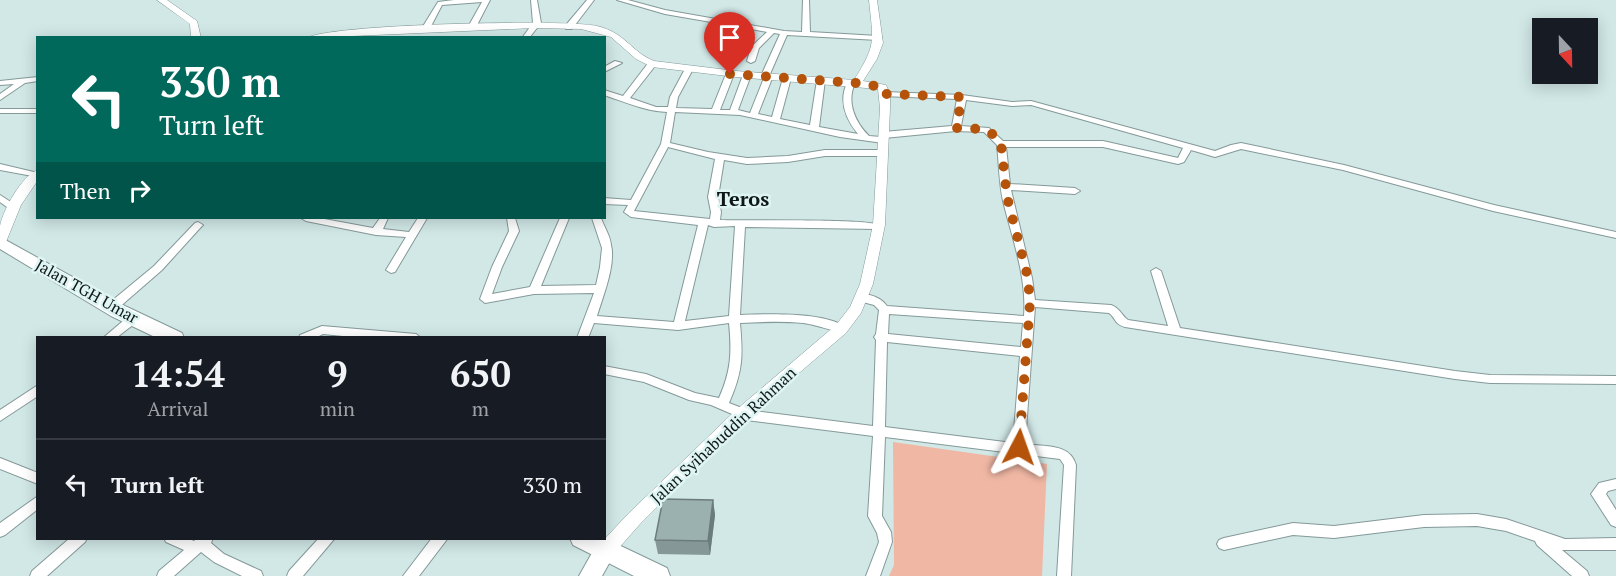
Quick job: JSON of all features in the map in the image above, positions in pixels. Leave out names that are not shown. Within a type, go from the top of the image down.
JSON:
[{"type":"main road","name":"Jalan TGH Umar","points":[[0,242],[112,307],[171,336]]},
{"type":"main road","points":[[585,540],[658,576]]},
{"type":"main road","points":[[591,576],[605,551]]},
{"type":"street","points":[[161,0],[194,23],[196,36]]},
{"type":"street","points":[[472,27],[486,0]]},
{"type":"street","points":[[426,28],[440,3],[486,0]]},
{"type":"street","points":[[527,36],[536,26],[534,0]]},
{"type":"street","points":[[569,27],[591,0]]},
{"type":"street","points":[[620,0],[665,12],[784,33],[878,38]]},
{"type":"street","points":[[806,0],[806,35]]},
{"type":"street","points":[[868,138],[855,126],[846,93],[872,59],[878,47],[873,0]]},
{"type":"street","points":[[334,36],[426,28],[536,26],[608,32],[623,42],[639,59],[652,64],[730,74],[854,83],[882,87],[885,94],[962,97],[1001,103],[1038,104],[1219,154],[1229,147],[1238,146],[1337,166],[1493,208],[1616,235]]},
{"type":"street","points":[[726,54],[744,26]]},
{"type":"street","points":[[751,61],[755,48],[772,31]]},
{"type":"street","points":[[753,116],[784,33]]},
{"type":"street","points":[[606,69],[618,63]]},
{"type":"street","points":[[624,100],[652,64]]},
{"type":"street","points":[[688,69],[674,97],[665,144],[629,212],[631,214],[708,224],[878,226]]},
{"type":"street","points":[[715,111],[730,74]]},
{"type":"street","points":[[733,113],[747,75]]},
{"type":"street","points":[[775,120],[787,78]]},
{"type":"street","points":[[0,83],[36,79]]},
{"type":"street","points":[[814,129],[821,80]]},
{"type":"street","points":[[0,98],[24,81]]},
{"type":"street","points":[[606,93],[624,100],[670,111],[733,113],[883,142]]},
{"type":"street","name":"Jalan Syihabuddin Rahman","points":[[605,551],[634,519],[741,414],[853,317],[863,298],[873,264],[878,226],[885,94]]},
{"type":"street","points":[[956,128],[962,97]]},
{"type":"street","points":[[0,111],[36,111]]},
{"type":"street","points":[[665,144],[747,161],[778,160],[956,128],[986,130],[1001,144],[1006,187],[1028,278],[1030,303],[1019,447]]},
{"type":"street","points":[[1001,144],[1103,144],[1178,161],[1189,146]]},
{"type":"street","points":[[678,326],[708,224],[716,212],[713,197],[720,157]]},
{"type":"street","points":[[0,167],[35,177],[14,208],[0,242]]},
{"type":"street","points":[[1006,187],[1075,191]]},
{"type":"street","points":[[0,198],[14,208]]},
{"type":"street","points":[[606,201],[634,203]]},
{"type":"street","points":[[311,219],[376,232],[412,235]]},
{"type":"street","points":[[376,232],[383,219]]},
{"type":"street","points":[[391,270],[421,219]]},
{"type":"street","points":[[511,219],[514,231],[485,298],[534,290],[600,289]]},
{"type":"street","points":[[534,290],[564,219]]},
{"type":"street","points":[[583,336],[591,319],[608,253],[607,242],[597,219]]},
{"type":"street","points":[[722,404],[737,371],[738,354],[734,319],[740,224]]},
{"type":"street","points":[[112,307],[158,268],[198,225]]},
{"type":"street","points":[[1156,272],[1175,330]]},
{"type":"street","points":[[863,298],[878,302],[884,310],[880,337],[878,486],[875,515],[877,525],[884,531],[885,537],[873,576]]},
{"type":"street","points":[[1030,303],[1111,309],[1125,323],[1477,378],[1612,379],[1616,391]]},
{"type":"street","points":[[884,310],[1029,320]]},
{"type":"street","points":[[111,336],[134,318]]},
{"type":"street","points":[[591,319],[678,326],[734,319],[791,320],[824,323],[841,329]]},
{"type":"street","points":[[308,336],[322,330],[392,336]]},
{"type":"street","points":[[880,337],[1026,352]]},
{"type":"street","points":[[606,370],[646,378],[693,397],[722,404],[741,414],[1061,453],[1069,461],[1064,576]]},
{"type":"street","points":[[0,416],[36,390]]},
{"type":"street","points":[[0,464],[36,478]]},
{"type":"street","points":[[1616,484],[1604,487],[1598,494],[1616,521]]},
{"type":"street","points":[[0,531],[36,503]]},
{"type":"street","points":[[1224,544],[1293,529],[1334,532],[1424,521],[1477,520],[1506,525],[1566,545],[1616,544]]},
{"type":"street","points":[[1536,536],[1582,576]]},
{"type":"street","points":[[37,576],[78,540]]},
{"type":"street","points":[[183,540],[201,543],[219,558],[256,576]]},
{"type":"street","points":[[294,576],[326,540]]},
{"type":"street","points":[[410,576],[439,540]]},
{"type":"street","points":[[164,576],[201,543]]},
{"type":"shaded area","points":[[893,442],[1047,464],[1042,576],[889,576],[894,565]]},
{"type":"building","points":[[663,499],[713,500],[708,541],[655,540]]},
{"type":"district","name":"Teros","points":[[743,198]]},
{"type":"route","points":[[730,74],[857,83],[882,87],[885,94],[962,97],[956,128],[990,131],[998,139],[1001,144],[1007,197],[1028,278],[1030,303],[1019,447]]}]
